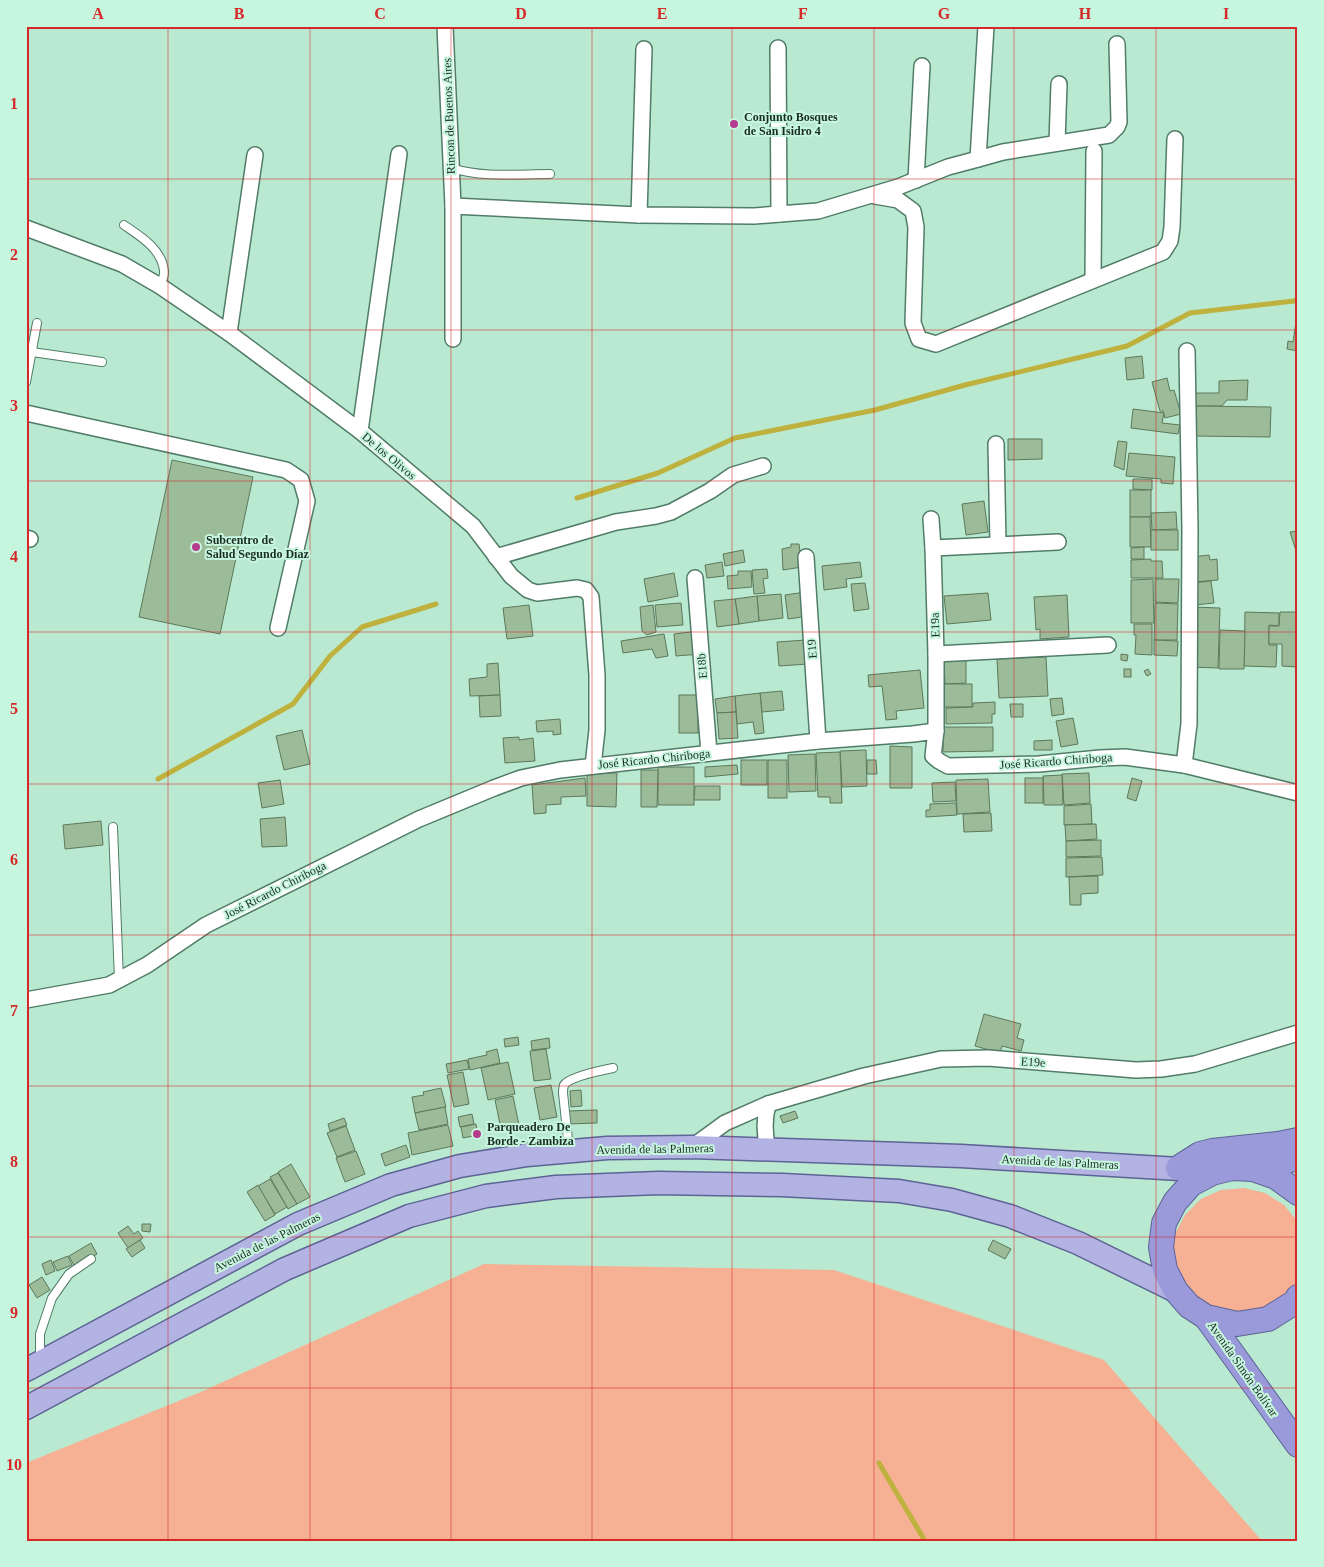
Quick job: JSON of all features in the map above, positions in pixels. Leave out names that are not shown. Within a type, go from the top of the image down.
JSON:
[{"type":"highway","points":[[1178,1168],[1200,1154],[1212,1151],[1298,1140]]},
{"type":"highway","points":[[1253,1169],[1298,1158]]},
{"type":"highway","points":[[1298,1193],[1276,1176],[1253,1169],[1232,1168],[1212,1173],[1191,1184],[1174,1202],[1164,1223],[1161,1247],[1165,1270],[1176,1291],[1189,1306],[1206,1317],[1237,1324],[1268,1319],[1295,1302],[1298,1298]]},
{"type":"highway","name":"Avenida Simón Bolívar","points":[[1206,1317],[1298,1445]]},
{"type":"main road","name":"Avenida de las Palmeras","points":[[33,1366],[298,1224],[390,1186],[460,1166],[527,1155],[607,1148],[692,1147],[960,1156],[1178,1168],[1212,1173]]},
{"type":"main road","points":[[26,1408],[285,1269],[409,1216],[486,1196],[556,1187],[658,1183],[782,1185],[898,1191],[952,1200],[1010,1216],[1078,1242],[1176,1291]]},
{"type":"street","name":"Rincon de Buenos Aires","points":[[445,26],[453,206],[453,339]]},
{"type":"street","points":[[978,159],[986,26]]},
{"type":"street","points":[[453,206],[639,215],[754,216],[818,211],[898,187],[948,167],[1003,152],[1109,135],[1118,127],[1120,116],[1117,44]]},
{"type":"street","points":[[778,48],[779,214]]},
{"type":"street","points":[[639,215],[644,49]]},
{"type":"street","points":[[916,180],[922,66]]},
{"type":"street","points":[[1057,143],[1059,84]]},
{"type":"street","points":[[871,195],[898,200],[913,211],[916,227],[914,323],[919,339],[936,344],[1163,252],[1170,241],[1172,228],[1175,139]]},
{"type":"street","points":[[1093,280],[1094,151]]},
{"type":"street","points":[[360,431],[399,154]]},
{"type":"street","points":[[230,333],[256,155]]},
{"type":"street","name":"De los Olivos","points":[[26,228],[68,242],[122,264],[160,286],[230,333],[360,431],[473,526],[511,576],[528,590],[537,593],[577,588],[586,590],[591,597],[597,675],[597,730],[593,766]]},
{"type":"street","points":[[1184,765],[1189,714],[1190,529],[1188,352]]},
{"type":"street","points":[[26,413],[286,470],[301,480],[307,501],[278,628]]},
{"type":"street","points":[[996,444],[998,544]]},
{"type":"street","points":[[496,557],[616,522],[672,512],[733,476],[763,466]]},
{"type":"street","name":"E19a","points":[[931,519],[936,654],[936,731]]},
{"type":"street","points":[[933,548],[1058,542]]},
{"type":"street","name":"E19","points":[[806,557],[818,742]]},
{"type":"street","name":"E18b","points":[[695,578],[709,753]]},
{"type":"street","points":[[936,654],[1108,645]]},
{"type":"street","name":"José Ricardo Chiriboga","points":[[26,1000],[109,985],[147,965],[206,925],[419,818],[521,778],[560,770],[709,753],[936,731],[933,756],[948,766],[1039,764],[1125,757],[1184,765],[1298,794]]},
{"type":"street","name":"E19e","points":[[692,1147],[725,1123],[768,1104],[864,1076],[941,1059],[988,1058],[1136,1070],[1161,1069],[1195,1064],[1298,1034]]},
{"type":"street","points":[[768,1104],[764,1125],[768,1149]]},
{"type":"lane","points":[[451,168],[465,172],[494,174],[550,174]]},
{"type":"lane","points":[[124,225],[145,239],[159,255],[164,272],[160,286]]},
{"type":"lane","points":[[26,382],[37,323]]},
{"type":"lane","points":[[32,352],[102,362]]},
{"type":"lane","points":[[113,827],[119,980]]},
{"type":"lane","points":[[569,1151],[563,1093],[564,1085],[579,1077],[613,1068]]},
{"type":"lane","points":[[33,1366],[40,1334],[52,1298],[69,1274],[92,1259]]},
{"type":"shaded area","points":[[1244,1188],[1265,1193],[1284,1205],[1298,1222],[1298,1288],[1246,1322],[1186,1297],[1171,1256],[1175,1234],[1185,1215],[1201,1199],[1221,1190]]},
{"type":"shaded area","points":[[484,1264],[834,1270],[1104,1360],[1262,1541],[26,1541],[26,1463],[203,1391]]},
{"type":"building","points":[[1297,316],[1298,351],[1287,349],[1288,341],[1293,342]]},
{"type":"building","points":[[1142,356],[1144,378],[1127,380],[1125,358]]},
{"type":"building","points":[[1167,378],[1170,391],[1174,390],[1181,414],[1165,418],[1163,411],[1160,411],[1152,382]]},
{"type":"building","points":[[1248,380],[1247,400],[1227,400],[1222,406],[1194,406],[1194,393],[1219,393],[1219,381]]},
{"type":"building","points":[[1195,406],[1271,407],[1270,437],[1194,436]]},
{"type":"building","points":[[1133,409],[1164,413],[1162,423],[1180,425],[1178,434],[1131,428]]},
{"type":"building","points":[[1008,439],[1042,439],[1042,459],[1008,460]]},
{"type":"building","points":[[1118,441],[1127,442],[1124,470],[1114,466]]},
{"type":"building","points":[[1129,453],[1175,457],[1173,484],[1161,483],[1161,479],[1126,476]]},
{"type":"building","name":"Subcentro de Salud Segundo Díaz","points":[[172,460],[253,477],[220,634],[139,617]]},
{"type":"building","points":[[1133,479],[1152,479],[1152,490],[1133,489]]},
{"type":"building","points":[[1130,490],[1151,490],[1151,517],[1130,517]]},
{"type":"building","points":[[984,501],[988,532],[966,535],[962,504]]},
{"type":"building","points":[[1176,512],[1177,529],[1152,530],[1151,513]]},
{"type":"building","points":[[1130,517],[1150,517],[1151,547],[1130,547]]},
{"type":"building","points":[[1151,530],[1178,530],[1178,550],[1151,550]]},
{"type":"building","points":[[1298,531],[1298,557],[1290,532]]},
{"type":"building","points":[[791,544],[799,544],[802,567],[783,570],[782,549],[791,547]]},
{"type":"building","points":[[1144,547],[1144,559],[1131,559],[1131,548]]},
{"type":"building","points":[[743,550],[745,562],[725,566],[723,554]]},
{"type":"building","points":[[1209,555],[1210,560],[1217,559],[1218,580],[1194,582],[1192,557]]},
{"type":"building","points":[[1151,559],[1151,561],[1162,561],[1163,578],[1131,578],[1131,560]]},
{"type":"building","points":[[722,562],[724,576],[707,578],[705,565]]},
{"type":"building","points":[[860,562],[862,577],[846,579],[847,587],[824,590],[822,566]]},
{"type":"building","points":[[767,569],[768,578],[763,579],[765,593],[754,594],[752,570]]},
{"type":"building","points":[[738,571],[751,571],[752,587],[728,589],[727,576],[738,575]]},
{"type":"building","points":[[674,573],[678,596],[648,602],[644,579]]},
{"type":"building","points":[[1153,579],[1154,623],[1131,623],[1131,580]]},
{"type":"building","points":[[1155,579],[1179,579],[1178,603],[1155,602]]},
{"type":"building","points":[[1211,581],[1214,603],[1195,605],[1193,583]]},
{"type":"building","points":[[865,583],[869,609],[854,611],[851,584]]},
{"type":"building","points":[[806,592],[809,616],[788,619],[785,595]]},
{"type":"building","points":[[988,593],[991,620],[947,624],[944,596]]},
{"type":"building","points":[[781,594],[783,618],[759,621],[757,596]]},
{"type":"building","points":[[1067,595],[1069,637],[1040,639],[1040,629],[1036,630],[1034,597]]},
{"type":"building","points":[[757,596],[759,621],[739,624],[735,599]]},
{"type":"building","points":[[735,599],[739,624],[717,627],[714,601]]},
{"type":"building","points":[[681,603],[683,625],[657,627],[655,605]]},
{"type":"building","points":[[1155,603],[1178,604],[1177,640],[1154,640]]},
{"type":"building","points":[[529,605],[533,636],[507,639],[503,608]]},
{"type":"building","points":[[653,605],[656,632],[647,635],[642,631],[640,607]]},
{"type":"building","points":[[1192,607],[1220,608],[1218,668],[1190,667]]},
{"type":"building","points":[[1245,612],[1279,613],[1279,626],[1269,625],[1269,645],[1277,645],[1276,667],[1244,666]]},
{"type":"building","points":[[1280,612],[1298,612],[1298,667],[1282,666],[1282,644],[1269,644],[1269,626],[1279,626]]},
{"type":"building","points":[[1134,624],[1152,624],[1152,655],[1135,654],[1136,635],[1134,635]]},
{"type":"building","points":[[1220,630],[1245,631],[1244,669],[1219,669]]},
{"type":"building","points":[[698,631],[701,654],[676,656],[674,634]]},
{"type":"building","points":[[664,634],[668,656],[656,658],[652,649],[623,653],[621,641]]},
{"type":"building","points":[[806,640],[808,664],[779,666],[777,642]]},
{"type":"building","points":[[1154,640],[1178,641],[1177,656],[1154,655]]},
{"type":"building","points":[[1121,654],[1128,655],[1127,661],[1121,660]]},
{"type":"building","points":[[1046,657],[1048,696],[999,698],[997,659]]},
{"type":"building","points":[[966,659],[966,683],[945,684],[944,660]]},
{"type":"building","points":[[498,663],[500,695],[470,696],[469,679],[487,677],[487,664]]},
{"type":"building","points":[[1124,669],[1131,669],[1131,677],[1124,677]]},
{"type":"building","points":[[1148,669],[1151,674],[1147,676],[1144,671]]},
{"type":"building","points":[[920,670],[924,708],[896,711],[897,719],[886,720],[882,686],[869,687],[868,675]]},
{"type":"building","points":[[942,684],[972,684],[972,707],[942,707]]},
{"type":"building","points":[[782,691],[784,710],[762,712],[760,693]]},
{"type":"building","points":[[760,693],[764,733],[755,734],[753,722],[737,724],[735,696]]},
{"type":"building","points":[[500,695],[501,716],[480,717],[479,696]]},
{"type":"building","points":[[679,695],[698,695],[698,733],[679,733]]},
{"type":"building","points":[[735,696],[736,712],[717,713],[715,699]]},
{"type":"building","points":[[1062,698],[1064,714],[1052,716],[1050,699]]},
{"type":"building","points":[[995,702],[995,714],[992,714],[992,723],[946,724],[946,708],[973,707],[973,703]]},
{"type":"building","points":[[1010,704],[1023,704],[1023,717],[1011,717]]},
{"type":"building","points":[[736,712],[738,738],[719,739],[717,713]]},
{"type":"building","points":[[1073,718],[1078,744],[1061,747],[1056,721]]},
{"type":"building","points":[[560,719],[561,734],[553,735],[553,731],[537,732],[536,721]]},
{"type":"building","points":[[943,727],[993,727],[993,751],[943,752]]},
{"type":"building","points":[[302,730],[310,764],[284,770],[276,736]]},
{"type":"building","points":[[519,737],[519,740],[533,738],[535,761],[505,763],[503,738]]},
{"type":"building","points":[[1052,740],[1052,750],[1034,750],[1034,741]]},
{"type":"building","points":[[890,746],[912,747],[912,788],[890,788]]},
{"type":"building","points":[[866,750],[867,786],[842,787],[840,751]]},
{"type":"building","points":[[840,752],[842,803],[830,803],[830,797],[818,797],[816,753]]},
{"type":"building","points":[[815,754],[816,791],[789,792],[788,755]]},
{"type":"building","points":[[741,760],[767,760],[767,785],[741,785]]},
{"type":"building","points":[[768,760],[787,760],[787,798],[768,798]]},
{"type":"building","points":[[867,760],[876,760],[877,774],[867,774]]},
{"type":"building","points":[[737,765],[738,774],[705,777],[705,767]]},
{"type":"building","points":[[658,767],[694,767],[694,805],[658,805]]},
{"type":"building","points":[[641,770],[658,770],[657,807],[641,807]]},
{"type":"building","points":[[587,773],[617,773],[616,807],[587,806]]},
{"type":"building","points":[[1089,773],[1090,803],[1064,805],[1062,774]]},
{"type":"building","points":[[1062,775],[1063,805],[1044,805],[1043,776]]},
{"type":"building","points":[[585,778],[586,796],[561,797],[561,804],[546,805],[546,813],[534,814],[532,785]]},
{"type":"building","points":[[1025,778],[1043,778],[1043,803],[1025,803]]},
{"type":"building","points":[[1132,778],[1142,781],[1136,801],[1127,798]]},
{"type":"building","points":[[988,779],[990,812],[957,814],[956,780]]},
{"type":"building","points":[[280,780],[284,804],[262,808],[258,783]]},
{"type":"building","points":[[955,782],[956,801],[933,802],[932,783]]},
{"type":"building","points":[[695,786],[720,786],[720,800],[694,800]]},
{"type":"building","points":[[956,803],[957,815],[926,817],[926,810],[930,810],[930,804]]},
{"type":"building","points":[[1091,804],[1092,824],[1064,825],[1064,806]]},
{"type":"building","points":[[991,813],[992,831],[964,832],[963,814]]},
{"type":"building","points":[[285,817],[287,846],[262,847],[260,819]]},
{"type":"building","points":[[101,821],[103,845],[65,849],[63,825]]},
{"type":"building","points":[[1096,824],[1097,839],[1066,841],[1065,825]]},
{"type":"building","points":[[1101,840],[1101,856],[1066,857],[1066,841]]},
{"type":"building","points":[[1102,857],[1103,875],[1066,877],[1066,858]]},
{"type":"building","points":[[1098,876],[1098,893],[1081,894],[1081,905],[1070,905],[1069,877]]},
{"type":"building","points":[[984,1014],[1021,1024],[1017,1038],[1024,1040],[1021,1051],[1002,1046],[1000,1053],[975,1046]]},
{"type":"building","points":[[518,1037],[519,1045],[505,1047],[504,1039]]},
{"type":"building","points":[[549,1038],[550,1048],[532,1050],[531,1041]]},
{"type":"building","points":[[497,1049],[500,1063],[470,1070],[468,1059],[487,1055],[486,1052]]},
{"type":"building","points":[[546,1049],[551,1079],[534,1081],[530,1051]]},
{"type":"building","points":[[467,1060],[469,1069],[448,1073],[446,1064]]},
{"type":"building","points":[[508,1062],[515,1094],[488,1100],[481,1068]]},
{"type":"building","points":[[463,1072],[469,1104],[454,1107],[447,1075]]},
{"type":"building","points":[[551,1085],[557,1117],[540,1120],[534,1088]]},
{"type":"building","points":[[441,1088],[446,1107],[415,1113],[412,1097],[424,1095],[423,1092]]},
{"type":"building","points":[[581,1090],[582,1106],[571,1107],[570,1091]]},
{"type":"building","points":[[513,1096],[519,1125],[501,1129],[495,1100]]},
{"type":"building","points":[[445,1107],[448,1124],[419,1130],[415,1113]]},
{"type":"building","points":[[597,1110],[597,1123],[568,1124],[567,1111]]},
{"type":"building","points":[[795,1111],[798,1118],[783,1123],[780,1116]]},
{"type":"building","points":[[472,1114],[474,1124],[460,1127],[458,1117]]},
{"type":"building","points":[[344,1118],[347,1125],[330,1131],[328,1124]]},
{"type":"building","points":[[476,1124],[478,1135],[463,1138],[461,1127]]},
{"type":"building","points":[[448,1125],[453,1146],[412,1155],[408,1133]]},
{"type":"building","points":[[346,1126],[355,1150],[337,1157],[327,1133]]},
{"type":"building","points":[[406,1145],[410,1157],[385,1166],[381,1154]]},
{"type":"building","points":[[356,1151],[365,1174],[345,1182],[336,1158]]},
{"type":"building","points":[[291,1164],[310,1197],[297,1204],[278,1172]]},
{"type":"building","points":[[278,1173],[297,1204],[288,1209],[270,1177]]},
{"type":"building","points":[[270,1179],[287,1207],[275,1214],[258,1186]]},
{"type":"building","points":[[258,1185],[275,1215],[265,1221],[247,1192]]},
{"type":"building","points":[[142,1224],[151,1224],[150,1232],[142,1231]]},
{"type":"building","points":[[128,1226],[134,1234],[138,1231],[143,1238],[128,1248],[118,1233]]},
{"type":"building","points":[[140,1240],[145,1248],[132,1257],[126,1249]]},
{"type":"building","points":[[993,1240],[1011,1249],[1005,1259],[988,1250]]},
{"type":"building","points":[[91,1243],[97,1254],[75,1267],[69,1256]]},
{"type":"building","points":[[68,1256],[72,1265],[57,1271],[53,1262]]},
{"type":"building","points":[[51,1260],[55,1271],[46,1275],[42,1264]]},
{"type":"building","points":[[42,1277],[50,1290],[37,1298],[29,1285]]},
{"type":"waterway","points":[[577,498],[658,473],[735,438],[875,410],[965,385],[1127,346],[1190,313],[1298,299]]},
{"type":"waterway","points":[[158,779],[293,704],[330,656],[362,627],[436,604]]},
{"type":"waterway","points":[[879,1463],[925,1541]]},
{"type":"place","name":"Conjunto Bosques de San Isidro 4","points":[[734,124]]},
{"type":"place","name":"Subcentro de Salud Segundo Díaz","points":[[196,547]]},
{"type":"place","name":"Parqueadero De Borde - Zambiza","points":[[477,1134]]}]
